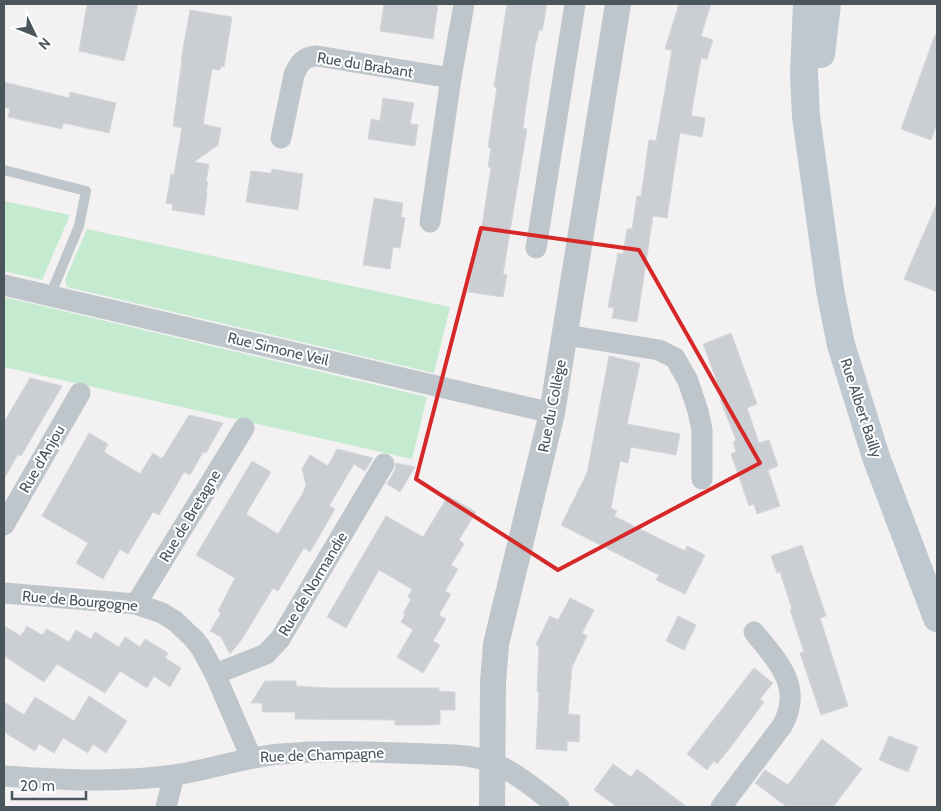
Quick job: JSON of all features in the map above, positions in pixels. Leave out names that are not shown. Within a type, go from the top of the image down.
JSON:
[{"type":"main road","name":"Rue Albert Bailly","points":[[807,4],[804,96],[830,290],[843,354],[876,457],[937,618]]},
{"type":"main road","name":"Rue Albert Bailly","points":[[816,190],[822,50],[827,4]]},
{"type":"street","points":[[430,222],[464,4]]},
{"type":"street","points":[[536,248],[575,4]]},
{"type":"street","name":"Rue du Collège","points":[[492,807],[493,682],[496,644],[552,413],[618,4]]},
{"type":"street","name":"Rue du Brabant","points":[[282,138],[294,74],[297,66],[308,56],[451,78]]},
{"type":"street","name":"Rue Simone Veil","points":[[4,285],[552,413]]},
{"type":"street","points":[[566,335],[659,350],[675,358],[688,381],[698,410],[702,430],[702,479]]},
{"type":"street","name":"Rue d'Anjou","points":[[4,525],[80,393]]},
{"type":"street","name":"Rue de Bretagne","points":[[136,604],[244,428]]},
{"type":"street","name":"Rue de Normandie","points":[[215,674],[257,659],[273,648],[384,464]]},
{"type":"street","name":"Rue de Bourgogne","points":[[4,593],[136,604],[152,608],[175,621],[201,648],[215,674],[251,757]]},
{"type":"street","points":[[721,807],[782,726],[789,714],[791,704],[791,696],[784,672],[777,660],[754,632]]},
{"type":"street","name":"Rue de Champagne","points":[[4,776],[82,780],[174,775],[251,757],[281,754],[338,752],[455,755],[471,756],[492,761],[520,778],[559,807]]},
{"type":"street","points":[[166,807],[174,775]]},
{"type":"lane","points":[[4,170],[86,191],[79,226],[50,296]]},
{"type":"highlighted area","points":[[481,228],[639,250],[760,463],[558,570],[416,479]]},
{"type":"green space","points":[[4,201],[70,215],[42,280],[4,271]]},
{"type":"green space","points":[[87,229],[450,307],[434,373],[67,287],[65,280]]},
{"type":"green space","points":[[4,297],[427,397],[412,459],[4,367]]},
{"type":"building","points":[[87,4],[138,4],[124,61],[79,51]]},
{"type":"building","points":[[384,4],[438,4],[433,39],[380,31]]},
{"type":"building","points":[[507,4],[547,4],[542,31],[539,30],[536,41],[530,78],[523,128],[527,129],[503,274],[507,275],[503,297],[468,292],[476,246],[479,246],[491,167],[488,167],[491,148],[488,147],[497,87],[494,87]]},
{"type":"building","points":[[679,4],[711,4],[701,36],[713,40],[707,59],[701,58],[691,116],[705,118],[702,137],[680,133],[667,218],[653,216],[637,322],[612,318],[614,308],[608,307],[618,253],[623,254],[627,229],[632,229],[637,196],[641,196],[649,140],[656,141],[672,50],[665,49]]},
{"type":"building","points":[[190,10],[232,17],[224,67],[221,66],[220,70],[212,69],[203,124],[221,128],[218,145],[194,162],[209,164],[204,215],[172,210],[173,204],[166,203],[171,174],[174,175],[182,128],[173,126],[181,60]]},
{"type":"building","points":[[935,35],[937,36],[937,124],[931,140],[901,129]]},
{"type":"building","points":[[4,82],[69,98],[70,92],[116,103],[109,133],[63,123],[62,129],[8,117],[10,109],[4,107]]},
{"type":"building","points":[[383,98],[414,103],[410,124],[418,125],[415,146],[368,139],[371,119],[380,121]]},
{"type":"building","points":[[272,169],[303,174],[298,210],[246,202],[251,171],[271,173]]},
{"type":"building","points":[[374,198],[403,203],[401,217],[405,218],[400,248],[393,247],[390,269],[363,265]]},
{"type":"building","points":[[937,203],[937,292],[904,279]]},
{"type":"building","points":[[731,333],[757,404],[747,408],[759,443],[769,440],[778,466],[768,470],[780,506],[757,514],[754,504],[749,506],[731,454],[736,452],[733,442],[736,440],[720,399],[723,398],[703,344]]},
{"type":"building","points":[[609,356],[640,363],[627,424],[680,434],[676,455],[631,447],[628,463],[620,461],[611,508],[617,511],[614,516],[685,551],[687,546],[705,555],[685,594],[656,580],[659,575],[561,525],[587,473]]},
{"type":"building","points":[[30,378],[62,386],[21,456],[18,454],[4,479],[4,422]]},
{"type":"building","points":[[189,415],[223,423],[206,453],[203,452],[190,475],[184,472],[159,515],[153,512],[128,554],[120,549],[103,579],[76,563],[88,543],[42,516],[89,433],[108,444],[104,452],[140,474],[153,453],[162,459]]},
{"type":"building","points":[[337,449],[373,458],[365,471],[354,464],[329,506],[335,509],[310,552],[304,548],[278,591],[273,588],[242,639],[230,654],[221,637],[210,631],[221,613],[218,611],[235,578],[196,555],[252,461],[271,472],[246,514],[278,534],[304,491],[306,485],[302,469],[310,455],[328,466]]},
{"type":"building","points":[[396,463],[415,467],[400,492],[387,484],[395,470]]},
{"type":"building","points":[[448,496],[476,512],[459,540],[464,544],[451,565],[458,569],[445,591],[451,594],[439,615],[446,619],[433,641],[440,645],[423,673],[397,657],[413,630],[401,622],[411,599],[408,597],[412,589],[379,570],[346,628],[327,617],[386,516],[423,537]]},
{"type":"building","points":[[802,545],[826,616],[820,618],[848,706],[821,715],[800,653],[804,652],[790,610],[792,609],[780,572],[777,573],[771,556]]},
{"type":"building","points":[[570,598],[594,610],[582,633],[587,636],[572,667],[568,714],[580,715],[579,742],[567,741],[567,751],[536,749],[539,647],[536,644],[550,616],[558,620]]},
{"type":"building","points":[[678,616],[696,625],[684,650],[666,641]]},
{"type":"building","points":[[4,626],[21,636],[27,626],[42,635],[47,629],[69,642],[76,630],[91,639],[95,632],[119,647],[125,637],[140,647],[145,639],[168,653],[165,658],[181,668],[170,687],[154,676],[147,688],[120,671],[105,693],[57,664],[44,682],[4,656]]},
{"type":"building","points":[[754,668],[773,683],[760,699],[764,702],[733,744],[717,764],[714,761],[707,770],[687,754]]},
{"type":"building","points":[[265,681],[296,681],[296,686],[329,688],[439,688],[439,691],[455,692],[455,710],[440,710],[440,724],[428,725],[395,725],[395,720],[295,719],[295,712],[262,712],[262,703],[251,703]]},
{"type":"building","points":[[89,696],[127,721],[106,753],[93,744],[88,753],[63,738],[54,753],[39,744],[35,751],[4,732],[4,702],[24,715],[35,697],[74,721]]},
{"type":"building","points":[[889,736],[918,747],[908,772],[879,760]]},
{"type":"building","points":[[822,739],[862,769],[833,807],[787,807],[755,783],[765,770],[788,785]]},
{"type":"building","points":[[613,764],[631,777],[637,769],[687,807],[617,807],[594,790]]}]
